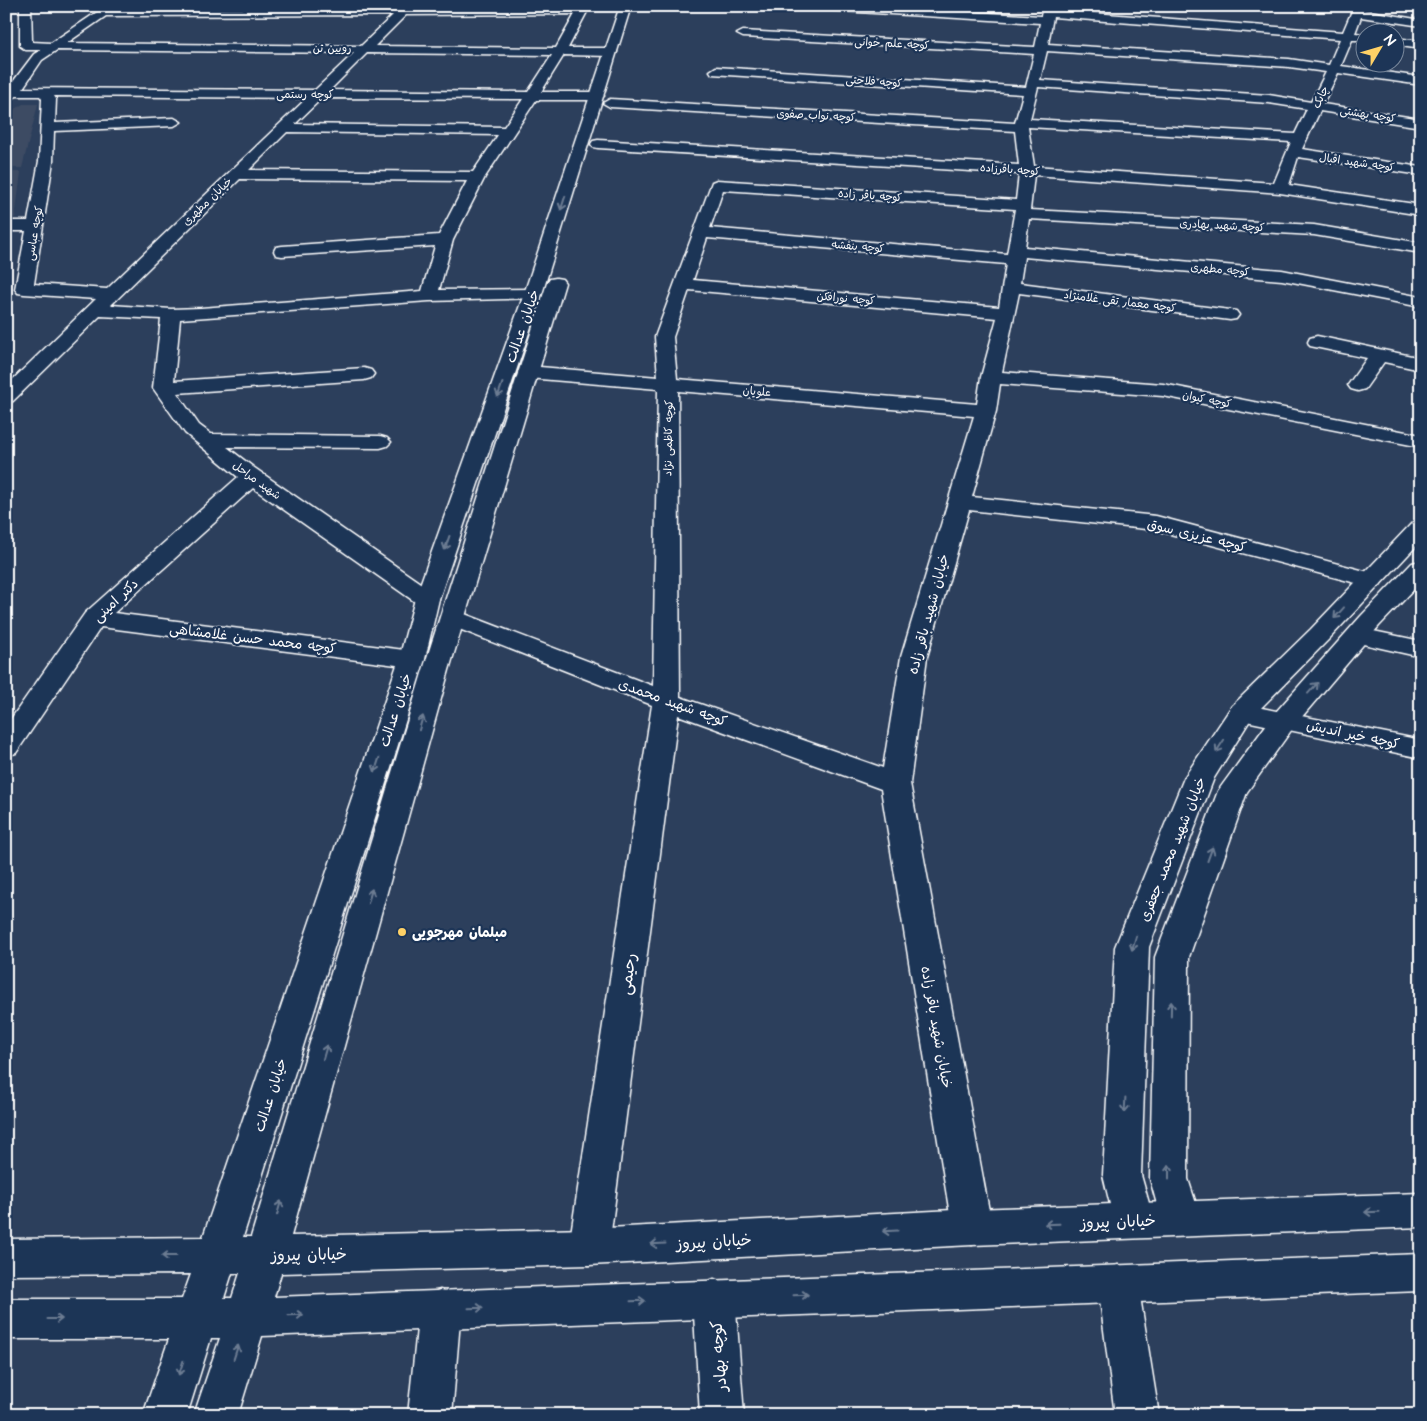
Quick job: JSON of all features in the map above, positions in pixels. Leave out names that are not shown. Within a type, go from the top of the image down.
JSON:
[{"type":"street","name":"رویین تن","points":[[25,6],[26,46],[611,52]]},
{"type":"street","points":[[10,95],[38,57],[114,6]]},
{"type":"street","name":"خیابان عدالت","points":[[216,1415],[266,1255],[452,618],[598,144],[611,52],[626,6]]},
{"type":"street","name":"خیابان عدالت","points":[[165,1415],[412,659],[428,599],[533,294],[638,6]]},
{"type":"street","points":[[807,6],[1047,13],[1354,35]]},
{"type":"street","name":"خیابان مطهری","points":[[6,396],[407,9]]},
{"type":"street","points":[[104,13],[584,9],[552,66],[478,177],[445,240],[429,296]]},
{"type":"street","points":[[1359,10],[1421,23]]},
{"type":"street","name":"چابک","points":[[1280,188],[1293,152],[1334,68],[1347,34],[1359,10]]},
{"type":"street","name":"خیابان شهید باقر زاده","points":[[972,1227],[895,782],[914,657],[986,411],[991,377],[1007,313],[1017,256],[1027,170],[1022,125],[1041,49],[1047,13]]},
{"type":"street","name":"کوچه علم خوانی","points":[[743,34],[1290,63],[1421,81]]},
{"type":"street","points":[[1404,42],[1421,45]]},
{"type":"street","points":[[533,66],[552,66]]},
{"type":"street","name":"کوچه فلاحتی","points":[[716,71],[1269,99],[1316,106]]},
{"type":"street","name":"کوچه رستمی","points":[[10,95],[44,92],[534,94],[603,100]]},
{"type":"street","name":"کوچه عباسی","points":[[44,92],[49,99],[46,161],[24,289],[110,295]]},
{"type":"street","name":"کوچه نواب صفوی","points":[[603,100],[1022,125],[1300,138]]},
{"type":"street","name":"کوچه بهشتی","points":[[1316,106],[1421,123]]},
{"type":"street","points":[[48,127],[174,122]]},
{"type":"street","points":[[283,128],[508,131]]},
{"type":"street","name":"کوچه باقرزاده","points":[[598,144],[1027,170],[1280,188],[1421,210]]},
{"type":"street","name":"کوچه شهید اقبال","points":[[1293,152],[1421,171]]},
{"type":"street","points":[[236,174],[478,177]]},
{"type":"street","name":"کوچه باقر زاده","points":[[717,185],[1022,210]]},
{"type":"street","name":"کوچه کاظمی نژاد","points":[[666,701],[668,383],[664,337],[717,185]]},
{"type":"street","name":"کوچه شهید بهادری","points":[[1022,210],[1314,230],[1421,248]]},
{"type":"street","points":[[6,226],[35,226]]},
{"type":"street","name":"کوچه بنفشه","points":[[700,232],[1017,256]]},
{"type":"street","points":[[282,251],[445,240]]},
{"type":"street","name":"کوچه مطهری","points":[[1017,256],[1282,275],[1421,302]]},
{"type":"street","name":"کوچه نورافکن","points":[[684,284],[1007,313]]},
{"type":"street","name":"کوچه معمار تقی غلامنژاد","points":[[1010,288],[1230,315]]},
{"type":"street","points":[[97,310],[171,314],[429,296],[533,294]]},
{"type":"street","points":[[171,314],[163,388],[364,374]]},
{"type":"street","points":[[1317,342],[1421,364]]},
{"type":"street","points":[[1358,385],[1379,355]]},
{"type":"street","name":"علویان","points":[[528,372],[986,411]]},
{"type":"street","name":"کوچه کیوان","points":[[991,377],[1163,390],[1421,442]]},
{"type":"street","name":"شهید مراحل","points":[[163,388],[192,429],[204,440],[252,478],[428,599]]},
{"type":"street","points":[[204,440],[380,442]]},
{"type":"street","name":"دکتر امینی","points":[[6,747],[94,618],[252,478]]},
{"type":"street","name":"کوچه عزیزی سوق","points":[[960,502],[1156,523],[1371,580]]},
{"type":"street","name":"خیابان شهید محمد جعفری","points":[[1134,1221],[1122,1175],[1132,947],[1199,778],[1242,712],[1320,634],[1421,527]]},
{"type":"street","points":[[1181,1219],[1169,1179],[1172,957],[1234,791],[1284,719],[1421,568]]},
{"type":"street","name":"کوچه محمد حسن غلامشاهی","points":[[94,618],[412,659]]},
{"type":"street","name":"کوچه شهید محمدی","points":[[452,618],[666,701],[895,782]]},
{"type":"street","points":[[1359,636],[1421,649]]},
{"type":"street","name":"رحیمی","points":[[588,1247],[666,701]]},
{"type":"street","name":"کوچه خیر اندیش","points":[[1242,712],[1284,719],[1421,749]]},
{"type":"street","name":"خیابان پیروز","points":[[6,1257],[266,1255],[588,1247],[972,1227],[1421,1210]]},
{"type":"street","points":[[6,1319],[247,1318],[714,1298],[1421,1272]]},
{"type":"street","points":[[1118,1284],[1137,1415]]},
{"type":"street","name":"کوچه بهادر","points":[[714,1298],[722,1415]]},
{"type":"street","points":[[430,1415],[440,1309]]},
{"type":"shaded area","points":[[23,104],[38,104],[22,168],[6,168],[6,115]]},
{"type":"shaded area","points":[[6,172],[21,172],[15,218],[6,218]]},
{"type":"place","name":"مبلمان مهرجویی","points":[[402,932]]}]
